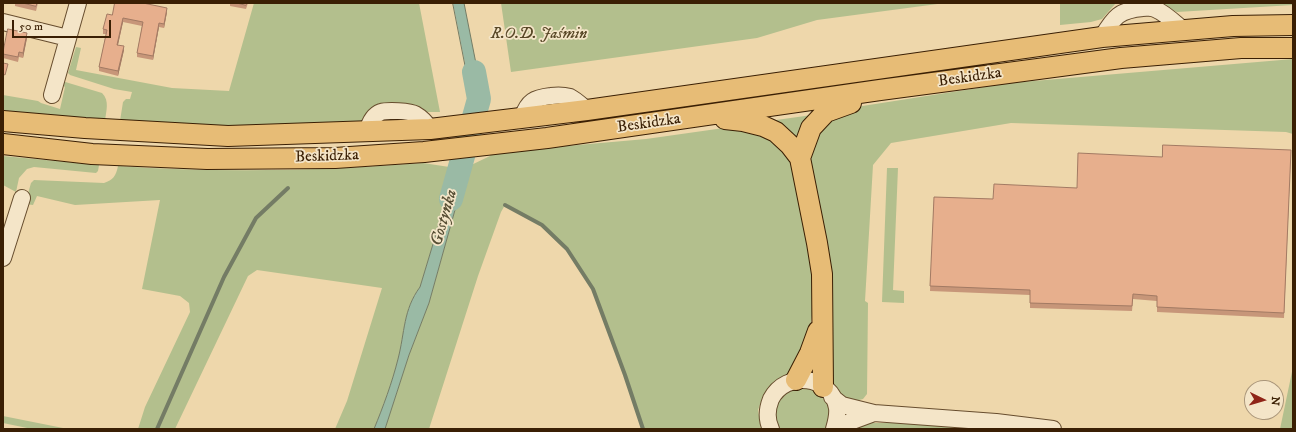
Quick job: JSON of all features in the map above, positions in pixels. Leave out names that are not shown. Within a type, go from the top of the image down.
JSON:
[{"type":"main road","points":[[1233,26],[1293,18]]},
{"type":"main road","name":"Beskidzka","points":[[3,121],[85,128],[228,136],[430,129],[587,110],[1102,37],[1182,29],[1293,25]]},
{"type":"main road","name":"Beskidzka","points":[[3,144],[92,154],[207,159],[335,158],[424,152],[554,137],[880,90],[1121,58],[1241,48],[1293,48]]},
{"type":"main road","points":[[800,158],[811,128],[826,112],[880,90]]},
{"type":"main road","points":[[699,117],[744,121],[763,126],[776,132],[790,145],[800,158],[820,259],[823,296],[822,322],[828,392]]},
{"type":"main road","points":[[796,380],[810,353],[822,322]]},
{"type":"street","points":[[52,95],[78,3]]},
{"type":"street","points":[[3,22],[68,38]]},
{"type":"street","points":[[3,258],[22,198]]},
{"type":"street","points":[[771,429],[767,416],[769,404],[774,394],[780,387],[796,380],[815,382],[842,405],[874,413],[996,422],[1053,429]]},
{"type":"street","points":[[828,392],[837,407],[837,419],[834,429]]},
{"type":"street","points":[[838,429],[847,423],[874,413]]},
{"type":"green space","points":[[254,3],[419,3],[440,112],[376,112],[365,122],[275,126],[178,125],[120,121],[123,102],[126,99],[130,99],[132,92],[114,89],[70,75],[68,73],[76,47],[81,48],[76,70],[172,88],[229,91]]},
{"type":"green space","name":"R.O.D. Jaśmin","points":[[501,3],[945,3],[817,20],[757,38],[511,72]]},
{"type":"green space","points":[[1060,3],[1116,3],[1102,19],[1091,22],[1060,25]]},
{"type":"green space","points":[[1159,3],[1293,3],[1293,5],[1177,12]]},
{"type":"green space","points":[[1293,59],[1293,134],[1286,132],[1011,123],[891,143],[873,165],[865,301],[868,303],[867,394],[863,399],[849,399],[841,395],[831,385],[807,156],[826,119],[856,107],[1010,83]]},
{"type":"green space","points":[[62,81],[102,93],[107,103],[105,121],[3,112],[3,95],[38,101],[60,109],[65,87],[61,84]]},
{"type":"green space","points":[[812,115],[797,147],[769,121]]},
{"type":"green space","points":[[738,126],[765,131],[790,158],[813,261],[817,307],[812,316],[807,342],[795,369],[771,385],[762,399],[758,410],[761,429],[643,429],[593,289],[567,249],[542,225],[505,205],[501,212],[478,276],[429,429],[385,429],[409,355],[429,303],[467,167],[490,156],[491,154],[646,139]]},
{"type":"green space","points":[[3,156],[99,165],[96,173],[34,167],[27,169],[19,178],[16,192],[3,185]]},
{"type":"green space","points":[[423,163],[456,168],[420,287],[414,295],[407,313],[396,368],[374,429],[335,429],[347,401],[382,288],[257,270],[248,276],[175,429],[138,429],[145,407],[190,312],[189,303],[180,296],[142,289],[160,200],[75,205],[37,196],[33,205],[25,204],[31,183],[34,180],[104,183],[114,177],[118,166],[194,170],[271,170],[347,168]]},
{"type":"green space","points":[[887,168],[898,168],[893,290],[904,291],[904,303],[882,302]]},
{"type":"green space","points":[[1293,367],[1293,429],[1280,429],[1282,420],[1284,420],[1284,410]]},
{"type":"green space","points":[[809,386],[821,395],[828,403],[830,414],[827,429],[776,429],[773,408],[782,392]]},
{"type":"green space","points":[[3,416],[68,429],[32,429],[3,423]]},
{"type":"green space","points":[[866,423],[913,423],[969,429],[844,429]]},
{"type":"water","points":[[453,3],[464,3],[484,104],[473,104]]},
{"type":"water","points":[[467,167],[429,303],[409,355],[385,429],[374,429],[396,368],[407,313],[414,296],[420,287],[456,168]]},
{"type":"building","points":[[23,3],[37,3],[36,6]]},
{"type":"building","points":[[115,3],[143,3],[167,8],[164,24],[159,23],[153,56],[137,53],[143,22],[123,18],[117,45],[124,46],[118,71],[99,67],[107,30],[103,29],[107,14],[112,15]]},
{"type":"building","points":[[8,29],[27,33],[23,53],[19,52],[18,57],[3,54]]},
{"type":"building","points":[[3,63],[8,64],[5,75],[3,74]]},
{"type":"building","points":[[1163,145],[1291,150],[1284,313],[1157,307],[1157,296],[1133,294],[1132,306],[1030,303],[1030,290],[930,286],[934,197],[993,199],[994,184],[1077,188],[1078,153],[1162,157]]},
{"type":"waterway","name":"Gostynka","points":[[451,199],[479,99],[474,72]]},
{"type":"waterway","points":[[157,429],[224,277],[256,218],[288,188]]},
{"type":"waterway","points":[[505,205],[542,225],[567,249],[593,289],[625,375],[643,429]]}]
